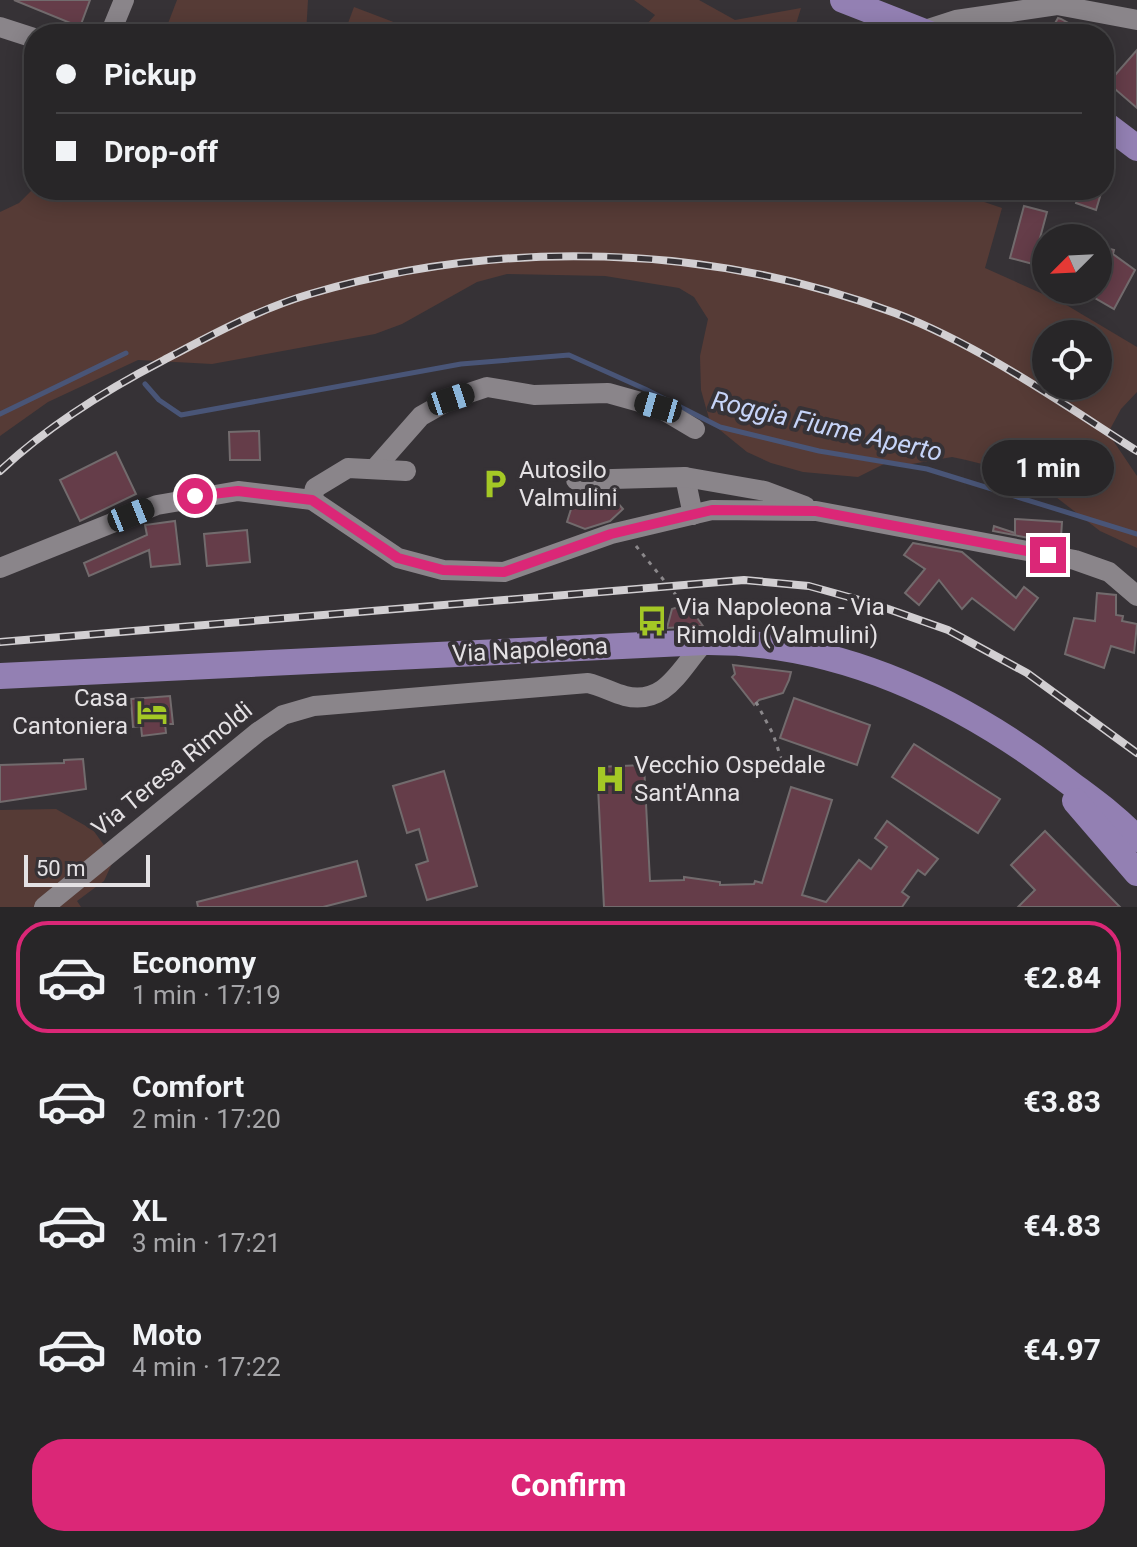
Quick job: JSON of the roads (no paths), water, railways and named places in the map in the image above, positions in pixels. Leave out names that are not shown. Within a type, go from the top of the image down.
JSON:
[{"type":"main road","points":[[843,0],[905,24]]},
{"type":"main road","points":[[1114,119],[1135,138]]},
{"type":"main road","points":[[1114,128],[1135,138]]},
{"type":"main road","name":"Via Napoleona","points":[[0,676],[705,642],[734,642],[805,651],[851,662],[969,714],[1035,757],[1097,815],[1132,828]]},
{"type":"main road","name":"Via Napoleona","points":[[1035,757],[1137,873]]},
{"type":"street","points":[[114,24],[124,0]]},
{"type":"street","points":[[946,24],[1012,5],[1057,5],[1137,20]]},
{"type":"street","points":[[0,27],[24,35]]},
{"type":"street","points":[[376,467],[421,416],[451,399],[487,387],[534,395],[608,393],[658,407],[695,429]]},
{"type":"street","points":[[312,500],[315,488],[348,468],[376,467],[406,471]]},
{"type":"street","points":[[685,477],[693,515]]},
{"type":"street","points":[[576,480],[685,477],[765,491],[816,511]]},
{"type":"street","points":[[0,568],[157,505],[238,491],[312,500],[398,558],[443,570],[504,572],[611,534],[712,510],[816,511],[1075,560],[1109,572],[1137,596]]},
{"type":"street","name":"Via Teresa Rimoldi","points":[[44,907],[246,741],[283,715],[314,706],[588,683],[622,695],[647,697],[670,685],[705,642]]},
{"type":"waterway","name":"Roggia Fiume Aperto","points":[[0,414],[126,353]]},
{"type":"waterway","name":"Roggia Fiume Aperto","points":[[145,384],[159,400],[181,415],[461,364],[569,355],[720,427],[819,451],[927,469],[1137,534]]},
{"type":"railway","points":[[0,471],[38,439],[99,396],[199,341],[272,307],[382,276],[456,264],[530,257],[604,257],[679,262],[752,273],[825,290],[927,326],[1019,376],[1137,451]]},
{"type":"railway","points":[[0,642],[744,580],[809,586],[874,604],[948,630],[1027,673],[1137,753]]},
{"type":"place","name":"Autosilo Valmulini","points":[[495,484]]},
{"type":"place","name":"Via Napoleona - Via Rimoldi (Valmulini)","points":[[652,621]]},
{"type":"place","name":"Casa Cantoniera","points":[[152,712]]},
{"type":"place","name":"Vecchio Ospedale Sant'Anna","points":[[610,779]]}]
